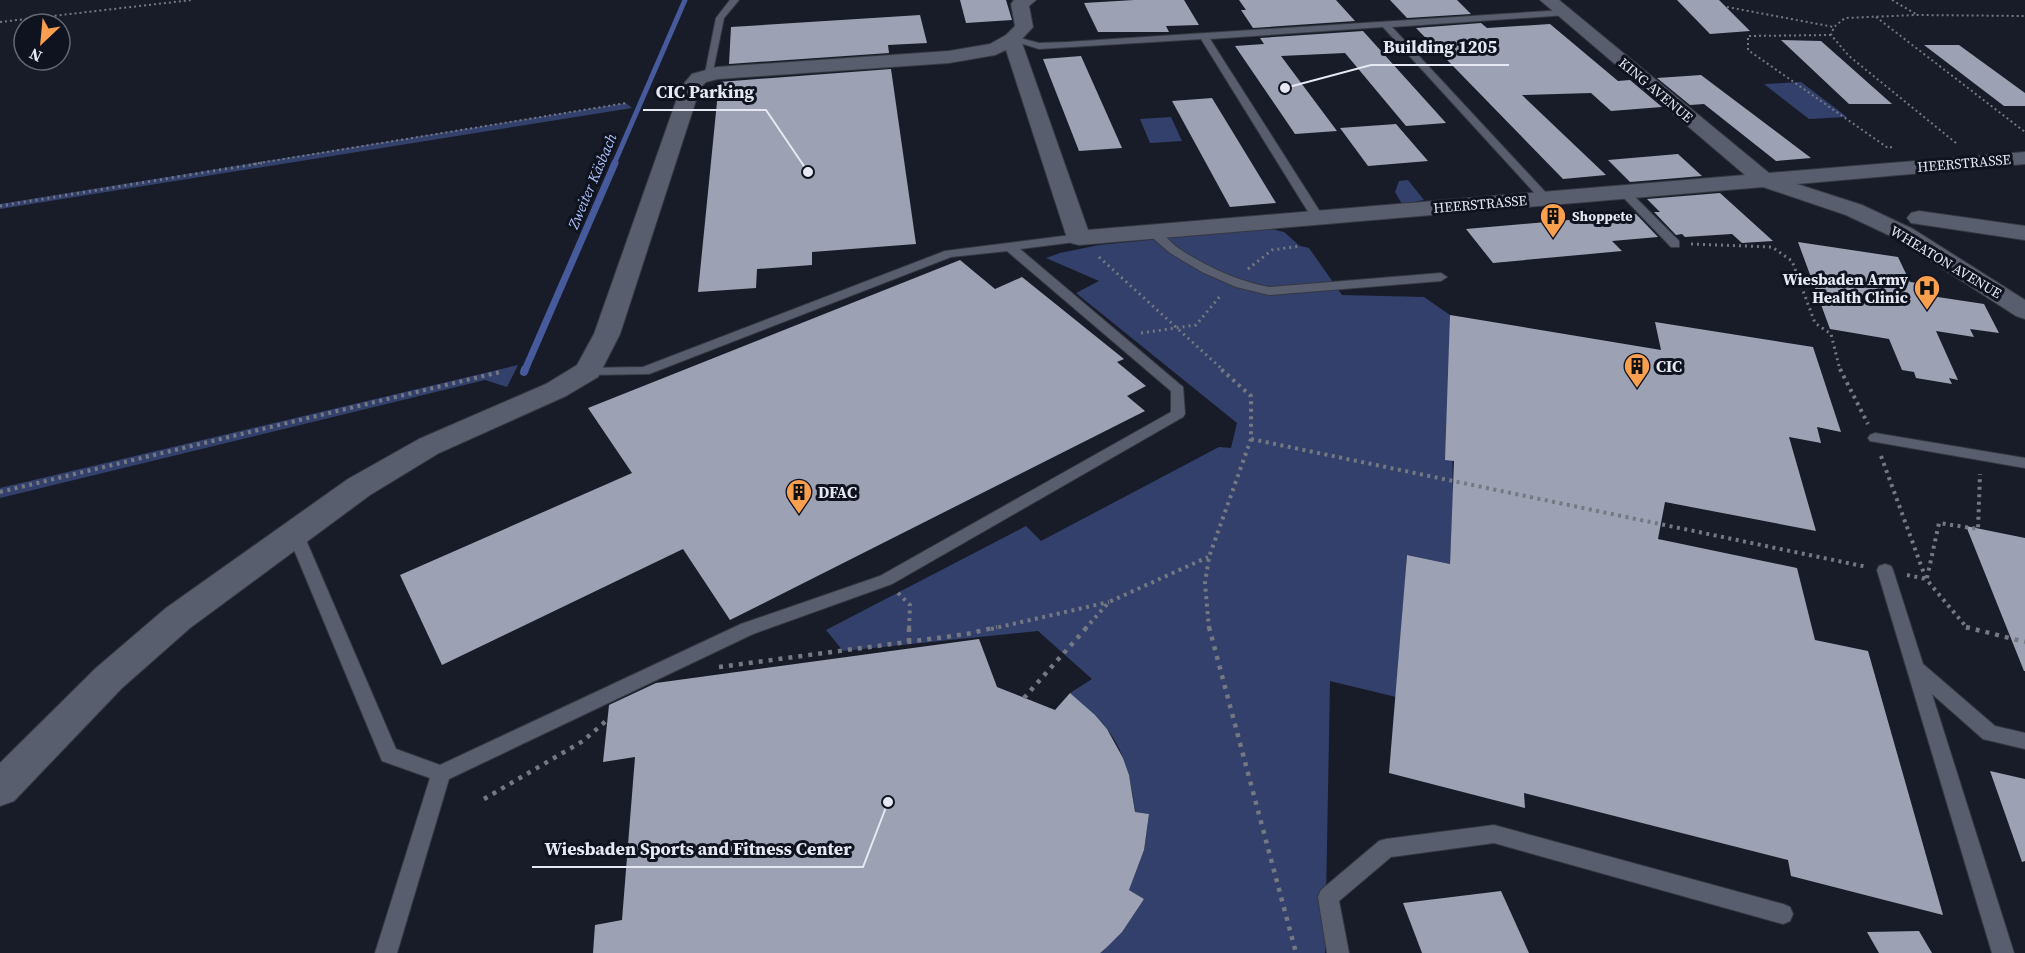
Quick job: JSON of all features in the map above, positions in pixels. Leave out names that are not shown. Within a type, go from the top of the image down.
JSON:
[{"type":"street","points":[[0,789],[109,678],[178,618],[359,487],[429,446],[556,390],[588,371],[607,334],[691,87],[699,78],[717,73],[949,57],[995,49],[1012,39],[1024,27],[1020,4],[1027,0]]},
{"type":"street","name":"KING AVENUE","points":[[1549,0],[1764,180]]},
{"type":"street","points":[[1012,39],[1079,238]]},
{"type":"street","name":"HEERSTRASSE","points":[[1079,238],[2025,158]]},
{"type":"street","name":"WHEATON AVENUE","points":[[1764,180],[1854,210],[1905,234],[2025,310]]},
{"type":"street","points":[[1919,218],[2025,233]]},
{"type":"lane","points":[[707,76],[720,18],[735,0]]},
{"type":"lane","points":[[1012,39],[1039,46],[1385,24],[1484,15],[1564,13]]},
{"type":"lane","points":[[1385,24],[1545,198]]},
{"type":"lane","points":[[1204,36],[1318,218]]},
{"type":"lane","points":[[1623,192],[1675,244]]},
{"type":"lane","points":[[1152,232],[1163,244],[1232,282],[1252,290],[1269,291],[1441,278]]},
{"type":"lane","points":[[588,371],[644,371],[950,254],[1079,238]]},
{"type":"lane","points":[[295,533],[389,755],[441,774],[747,629],[886,580],[1178,414],[1178,390],[1010,247]]},
{"type":"lane","points":[[1875,438],[2025,464]]},
{"type":"lane","points":[[1885,570],[2003,953]]},
{"type":"lane","points":[[1915,668],[1990,733],[2025,741]]},
{"type":"lane","points":[[386,953],[441,774]]},
{"type":"lane","points":[[1338,953],[1328,897],[1386,848],[1494,834],[1783,914]]},
{"type":"path","points":[[0,22],[192,0]]},
{"type":"path","points":[[1892,0],[1916,15]]},
{"type":"path","points":[[1726,7],[1834,27]]},
{"type":"path","points":[[1875,15],[2025,132]]},
{"type":"path","points":[[1831,35],[1834,27],[1845,18],[1875,15],[2025,16]]},
{"type":"path","points":[[1831,35],[1849,56],[1956,143]]},
{"type":"path","points":[[1831,35],[1748,36],[1748,50],[1888,148]]},
{"type":"path","points":[[0,206],[626,103]]},
{"type":"path","points":[[1079,238],[1251,396],[1251,439],[1209,557],[1205,584],[1209,632],[1296,953]]},
{"type":"path","points":[[1675,244],[1772,247],[1792,261],[1815,323],[1831,334],[1840,370],[1875,438],[1926,579],[1968,629],[2025,642]]},
{"type":"path","points":[[1136,334],[1196,325],[1232,282],[1272,250],[1300,246]]},
{"type":"path","points":[[0,492],[500,372]]},
{"type":"path","points":[[1251,439],[1885,570]]},
{"type":"path","points":[[1926,579],[1939,523],[1978,530],[1981,456]]},
{"type":"path","points":[[717,667],[967,634],[1109,602],[1209,557]]},
{"type":"path","points":[[886,580],[910,605],[909,642]]},
{"type":"path","points":[[1024,698],[1109,602]]},
{"type":"path","points":[[484,799],[583,741],[613,715]]},
{"type":"shaded area","points":[[1801,82],[1847,117],[1809,119],[1764,84]]},
{"type":"shaded area","points":[[626,103],[632,108],[0,209],[0,204]]},
{"type":"shaded area","points":[[1171,117],[1182,141],[1150,143],[1140,119]]},
{"type":"shaded area","points":[[1408,180],[1424,200],[1402,204],[1395,192],[1399,181]]},
{"type":"shaded area","points":[[1267,228],[1284,232],[1300,246],[1309,248],[1342,295],[1424,297],[1450,315],[1453,497],[1450,564],[1407,555],[1396,697],[1330,681],[1325,953],[1099,953],[1106,948],[1144,899],[1129,890],[1144,850],[1149,814],[1135,812],[1127,768],[1113,738],[1099,720],[1070,693],[1092,679],[1038,631],[843,651],[826,630],[1026,526],[1041,541],[1219,447],[1231,448],[1237,423],[1076,293],[1099,281],[1046,258],[1099,245]]},
{"type":"shaded area","points":[[518,365],[507,387],[485,380],[0,498],[0,488]]},
{"type":"building","points":[[960,0],[1006,0],[1012,20],[966,23]]},
{"type":"building","points":[[1184,0],[1199,25],[1166,26],[1169,32],[1098,32],[1084,3]]},
{"type":"building","points":[[1239,0],[1336,0],[1355,21],[1253,28],[1241,10],[1246,10]]},
{"type":"building","points":[[1390,0],[1457,0],[1471,14],[1407,18]]},
{"type":"building","points":[[1677,0],[1719,0],[1750,31],[1710,34]]},
{"type":"building","points":[[920,15],[927,43],[888,45],[889,53],[729,64],[731,27]]},
{"type":"building","points":[[1481,23],[1487,28],[1550,24],[1618,81],[1630,80],[1662,107],[1611,111],[1591,93],[1522,95],[1606,175],[1563,179],[1416,28]]},
{"type":"building","points":[[1363,31],[1446,123],[1406,126],[1345,53],[1281,56],[1337,131],[1295,134],[1235,46],[1264,44],[1260,38]]},
{"type":"building","points":[[1781,40],[1821,41],[1892,104],[1849,104]]},
{"type":"building","points":[[1924,45],[1959,45],[2025,93],[2025,106],[2004,106]]},
{"type":"building","points":[[1081,56],[1122,148],[1079,151],[1043,59]]},
{"type":"building","points":[[891,69],[916,244],[812,252],[812,265],[757,269],[756,288],[698,292],[719,82]]},
{"type":"building","points":[[1701,75],[1811,158],[1776,161],[1704,104],[1690,105],[1657,78]]},
{"type":"building","points":[[1212,98],[1276,203],[1230,207],[1172,101]]},
{"type":"building","points":[[1396,124],[1428,161],[1368,166],[1340,128]]},
{"type":"building","points":[[1678,154],[1702,176],[1630,182],[1608,160]]},
{"type":"building","points":[[1720,193],[1773,241],[1742,243],[1732,234],[1685,237],[1682,234],[1676,235],[1654,212],[1660,212],[1647,199]]},
{"type":"building","name":"Shoppete","points":[[1636,214],[1658,237],[1612,241],[1622,251],[1493,263],[1466,229]]},
{"type":"building","name":"Wiesbaden Army Health Clinic","points":[[1798,242],[1898,257],[1910,282],[1925,284],[1931,296],[1984,304],[1999,333],[1970,329],[1974,337],[1936,331],[1958,380],[1949,378],[1952,384],[1916,378],[1914,372],[1902,370],[1889,339],[1830,329]]},
{"type":"building","name":"DFAC","points":[[960,260],[995,289],[1022,277],[1124,359],[1117,362],[1146,386],[1127,396],[1145,411],[730,620],[683,549],[442,665],[400,575],[632,473],[588,408]]},
{"type":"building","points":[[1450,315],[1661,350],[1655,322],[1813,347],[1841,432],[1817,427],[1821,443],[1789,437],[1816,531],[1665,502],[1658,539],[1797,568],[1815,640],[1868,651],[1943,915],[1791,876],[1788,860],[1524,793],[1525,808],[1389,773],[1407,555],[1450,564],[1454,461],[1445,460]]},
{"type":"building","points":[[1966,526],[2025,538],[2025,671],[2024,671]]},
{"type":"building","points":[[979,639],[997,687],[1055,710],[1070,693],[1095,715],[1107,729],[1123,758],[1129,775],[1135,812],[1149,814],[1144,850],[1129,890],[1144,899],[1122,932],[1100,953],[593,953],[595,925],[622,920],[635,757],[603,762],[609,705],[656,683]]},
{"type":"building","points":[[1990,771],[2025,779],[2025,861],[2022,862]]},
{"type":"building","points":[[1501,891],[1529,953],[1422,953],[1403,903]]},
{"type":"building","points":[[1919,931],[1932,953],[1879,953],[1867,932]]},
{"type":"waterway","name":"Zweiter Käsbach","points":[[614,164],[685,0]]},
{"type":"waterway","name":"Zweiter Käsbach","points":[[525,370],[615,163]]},
{"type":"place","name":"Building 1205","points":[[1285,88]]},
{"type":"place","name":"CIC Parking","points":[[808,172]]},
{"type":"place","name":"Shoppete","points":[[1553,239]]},
{"type":"place","name":"Wiesbaden Army Health Clinic","points":[[1927,311]]},
{"type":"place","name":"CIC","points":[[1637,389]]},
{"type":"place","name":"DFAC","points":[[799,515]]},
{"type":"place","name":"Wiesbaden Sports and Fitness Center","points":[[888,802]]}]
